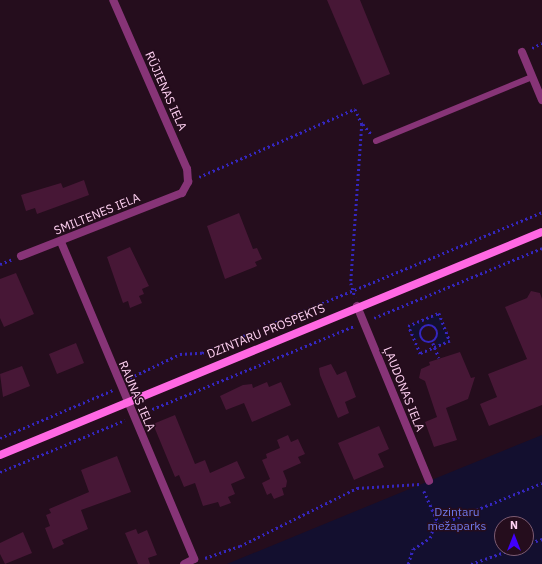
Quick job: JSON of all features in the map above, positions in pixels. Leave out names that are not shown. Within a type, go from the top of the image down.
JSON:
[{"type":"street","name":"RŪJIENAS IELA","points":[[113,0],[187,168],[188,182]]},
{"type":"street","points":[[522,52],[542,100]]},
{"type":"street","name":"SMILTENES IELA","points":[[21,256],[61,242],[182,193],[188,182]]},
{"type":"street","name":"DZINTARU PROSPEKTS","points":[[0,455],[357,306],[542,232]]},
{"type":"street","name":"RAUNAS IELA","points":[[61,242],[126,402],[194,559]]},
{"type":"street","name":"ĻAUDONAS IELA","points":[[357,306],[429,481]]},
{"type":"street","points":[[184,564],[194,559]]},
{"type":"lane","points":[[376,141],[532,77]]},
{"type":"path","points":[[188,182],[221,165],[355,109],[362,124],[353,290],[357,306]]},
{"type":"path","points":[[0,438],[111,392],[119,384],[140,371],[180,354],[202,353],[542,212]]},
{"type":"path","points":[[0,472],[542,248]]},
{"type":"path","points":[[439,313],[450,342],[420,354],[408,326],[423,320],[439,313]]},
{"type":"path","points":[[423,320],[425,326]]},
{"type":"path","points":[[425,326],[431,326],[437,330],[438,338],[433,343],[425,343],[421,338],[421,330],[425,326]]},
{"type":"path","points":[[437,330],[444,327]]},
{"type":"path","points":[[414,341],[421,338]]},
{"type":"path","points":[[433,343],[439,358]]},
{"type":"path","points":[[194,559],[240,546],[357,488],[421,484],[439,525],[542,483]]},
{"type":"path","points":[[408,564],[413,549],[430,538],[436,518]]},
{"type":"path","points":[[471,564],[494,556]]},
{"type":"green space","points":[[438,314],[444,327],[438,330],[432,325],[426,325],[424,320]]},
{"type":"green space","points":[[422,321],[424,326],[420,338],[415,340],[409,326]]},
{"type":"green space","points":[[444,328],[450,341],[435,347],[438,331]]},
{"type":"green space","name":"Dzintaru mežaparks","points":[[542,435],[542,564],[227,564]]},
{"type":"building","points":[[327,0],[360,0],[390,74],[363,85]]},
{"type":"building","points":[[84,180],[89,195],[37,214],[35,208],[26,211],[21,195],[61,183],[63,188]]},
{"type":"building","points":[[239,213],[253,249],[257,248],[262,259],[255,262],[257,266],[225,279],[207,226]]},
{"type":"building","points":[[130,247],[149,286],[142,289],[144,294],[139,296],[142,303],[130,308],[128,301],[123,303],[107,257]]},
{"type":"building","points":[[16,273],[34,314],[4,327],[0,318],[0,279]]},
{"type":"building","points":[[531,291],[540,293],[542,299],[542,405],[489,426],[480,404],[497,397],[488,374],[527,359],[505,307],[527,298]]},
{"type":"building","points":[[76,343],[84,363],[57,374],[49,354]]},
{"type":"building","points":[[460,352],[471,378],[475,377],[468,399],[446,408],[457,440],[434,447],[425,422],[437,417],[425,381],[419,378],[421,369],[430,365],[429,362]]},
{"type":"building","points":[[331,364],[337,375],[346,371],[356,397],[345,402],[349,413],[338,418],[320,375],[319,368]]},
{"type":"building","points":[[22,366],[30,386],[3,397],[0,374]]},
{"type":"building","points":[[267,382],[269,387],[281,382],[291,405],[252,422],[244,403],[226,410],[220,396],[243,385],[252,384],[253,388]]},
{"type":"building","points":[[175,415],[195,464],[205,460],[210,473],[237,461],[245,478],[231,484],[235,494],[228,497],[231,503],[220,507],[218,502],[203,506],[195,483],[184,487],[179,475],[175,477],[153,424]]},
{"type":"building","points":[[379,426],[389,449],[378,454],[384,467],[354,480],[338,443]]},
{"type":"building","points":[[288,435],[291,442],[298,439],[305,454],[298,457],[301,463],[283,471],[287,481],[286,487],[282,488],[284,495],[274,499],[271,493],[267,495],[262,483],[270,479],[262,460],[267,458],[266,454],[280,448],[277,440]]},
{"type":"building","points":[[117,456],[131,492],[81,510],[88,529],[62,540],[64,544],[53,549],[45,528],[50,526],[46,515],[51,513],[49,509],[89,492],[81,470]]},
{"type":"building","points":[[136,529],[138,534],[147,530],[157,555],[148,558],[150,564],[138,564],[125,533]]},
{"type":"building","points":[[23,532],[32,553],[5,564],[0,554],[0,543]]}]
